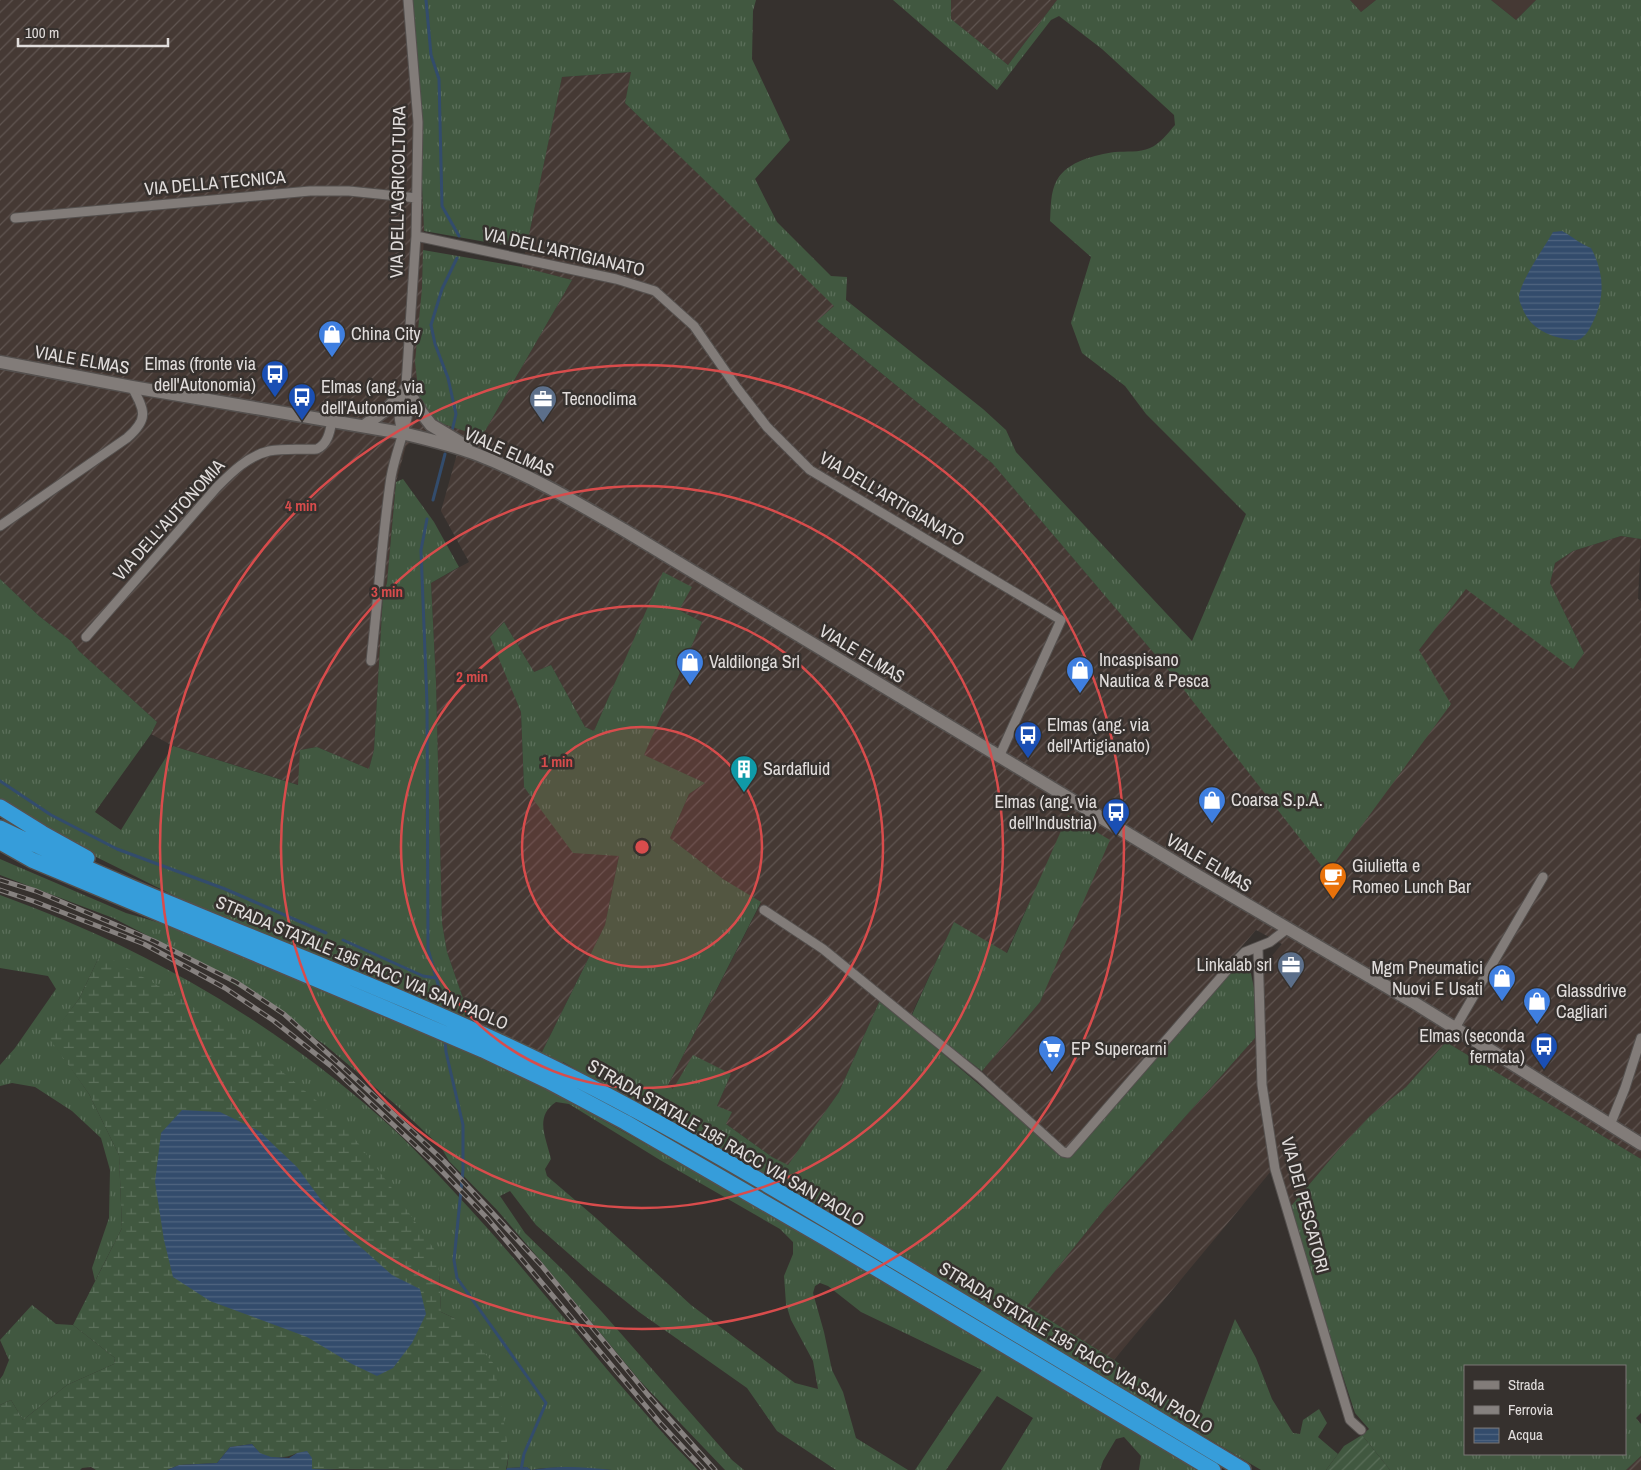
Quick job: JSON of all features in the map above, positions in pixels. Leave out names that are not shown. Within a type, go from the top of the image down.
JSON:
[{"type":"highway","points":[[0,807],[42,833],[99,864],[111,878]]},
{"type":"highway","name":"STRADA STATALE 195 RACC VIA SAN PAOLO","points":[[0,828],[111,878],[215,929],[474,1047],[552,1075],[692,1141],[846,1231],[1243,1470]]},
{"type":"highway","name":"STRADA STATALE 195 RACC VIA SAN PAOLO","points":[[0,842],[32,860],[215,929]]},
{"type":"highway","points":[[0,854],[14,860],[32,860]]},
{"type":"highway","name":"STRADA STATALE 195 RACC VIA SAN PAOLO","points":[[552,1075],[625,1122],[811,1229],[1213,1470]]},
{"type":"main road","name":"VIALE ELMAS","points":[[0,362],[132,387],[402,433],[434,440],[478,455],[566,497],[624,530],[999,757],[1456,1028],[1641,1144]]},
{"type":"main road","points":[[364,426],[405,392],[431,425],[450,435],[478,455]]},
{"type":"street","name":"VIA DELL'AGRICOLTURA","points":[[371,661],[391,477],[402,433],[408,420],[405,392],[416,236],[418,122],[408,0]]},
{"type":"street","name":"VIA DELLA TECNICA","points":[[15,218],[310,191],[349,191],[417,198]]},
{"type":"street","name":"VIA DELL'ARTIGIANATO","points":[[416,236],[616,279],[655,291],[694,326],[767,427],[810,470],[1061,620],[999,757]]},
{"type":"street","points":[[0,526],[128,438],[139,428],[142,422],[142,414],[140,404],[132,387]]},
{"type":"street","name":"VIA DELL'AUTONOMIA","points":[[86,636],[217,487],[236,469],[257,456],[269,452],[317,449],[322,447],[328,436],[332,421]]},
{"type":"street","points":[[1456,1028],[1543,877]]},
{"type":"street","points":[[764,910],[830,954],[980,1077],[1063,1152],[1068,1153],[1228,969],[1245,952],[1258,949],[1287,929]]},
{"type":"street","name":"VIA DEI PESCATORI","points":[[1258,949],[1262,1086],[1275,1169],[1350,1420],[1361,1430]]},
{"type":"street","points":[[1610,1125],[1625,1088],[1641,1038]]},
{"type":"shaded area","points":[[0,0],[411,0],[416,50],[424,231],[422,288],[485,431],[572,280],[522,267],[562,77],[632,72],[625,103],[835,306],[818,322],[992,463],[1194,700],[1419,650],[1466,588],[1573,668],[1584,653],[1550,583],[1555,563],[1573,551],[1621,536],[1641,539],[1638,599],[1641,601],[1641,1159],[1446,1042],[1406,1087],[1371,1115],[1291,1206],[1277,1164],[1114,1360],[1027,1306],[1120,1190],[1255,1038],[1254,988],[1270,958],[1282,944],[1256,930],[1066,1149],[982,1071],[1040,1002],[1055,965],[1027,907],[1006,954],[954,923],[907,1024],[880,1000],[839,1092],[788,1166],[772,1157],[726,1124],[717,1106],[731,1074],[673,1089],[668,1085],[761,903],[723,879],[670,838],[689,794],[705,783],[643,755],[702,622],[679,610],[664,572],[594,731],[585,727],[551,665],[534,672],[504,622],[491,636],[521,712],[524,787],[619,855],[605,925],[542,1052],[475,1021],[465,1004],[447,952],[442,923],[436,682],[431,583],[469,562],[441,511],[457,454],[425,445],[410,443],[406,446],[396,482],[387,583],[383,594],[374,750],[369,769],[317,747],[300,750],[299,785],[173,746],[151,734],[157,722],[79,651],[71,641],[39,616],[0,579]]},
{"type":"shaded area","points":[[951,0],[1057,0],[1008,65],[951,19]]},
{"type":"shaded area","points":[[1350,0],[1376,0],[1361,12]]},
{"type":"shaded area","points":[[1491,0],[1536,0],[1516,20]]},
{"type":"shaded area","points":[[1641,1456],[1641,1470],[1626,1470]]},
{"type":"green space","points":[[411,0],[756,0],[753,11],[752,59],[790,140],[755,179],[777,222],[831,276],[847,277],[846,300],[983,409],[1006,430],[1016,452],[1192,641],[1246,514],[1146,414],[1125,386],[1082,353],[1071,323],[1091,257],[1050,221],[1053,190],[1062,173],[1083,160],[1099,155],[1141,151],[1154,146],[1175,125],[1174,115],[1102,49],[1059,16],[1051,20],[997,90],[893,0],[951,0],[951,19],[1008,65],[1057,0],[1350,0],[1361,12],[1376,0],[1491,0],[1516,20],[1536,0],[1641,0],[1641,539],[1621,536],[1573,551],[1555,563],[1550,583],[1584,653],[1573,669],[1466,589],[1419,650],[1451,704],[1327,873],[1170,672],[992,463],[817,321],[834,306],[625,103],[631,72],[562,77],[526,249],[424,231],[416,50]]},
{"type":"green space","points":[[423,250],[522,267],[572,280],[485,431],[480,436],[440,423],[428,412],[419,397],[415,362],[422,288]]},
{"type":"green space","points":[[403,479],[434,522],[459,567],[431,583],[436,682],[442,923],[447,952],[465,1004],[479,1010],[475,1021],[542,1052],[605,925],[619,856],[573,853],[524,787],[521,712],[490,637],[504,622],[534,672],[551,665],[585,727],[594,731],[663,572],[692,587],[679,610],[702,622],[644,755],[705,783],[689,794],[670,838],[723,879],[761,902],[668,1085],[673,1089],[693,1055],[731,1074],[717,1106],[732,1112],[726,1124],[772,1157],[788,1165],[839,1092],[880,1000],[1063,1156],[1071,1156],[1236,967],[1248,959],[1254,988],[1255,1038],[1120,1190],[1027,1306],[1114,1360],[1197,1419],[1235,1319],[1256,1358],[1272,1399],[1293,1433],[1300,1434],[1303,1420],[1319,1409],[1327,1423],[1318,1437],[1338,1454],[1326,1470],[1261,1470],[850,1226],[563,1062],[544,1088],[786,1221],[1011,1356],[1016,1362],[1202,1470],[1139,1470],[1141,1456],[1124,1437],[1116,1439],[1100,1470],[1001,1470],[1033,1418],[997,1396],[946,1470],[915,1470],[982,1370],[861,1312],[828,1286],[820,1283],[815,1286],[813,1293],[832,1370],[843,1392],[856,1438],[908,1470],[836,1470],[777,1431],[747,1388],[639,1312],[593,1275],[536,1225],[510,1191],[500,1196],[525,1233],[567,1274],[732,1460],[744,1470],[725,1470],[641,1382],[497,1210],[449,1161],[441,1147],[396,1105],[325,1045],[249,993],[176,950],[113,918],[0,875],[0,859],[126,913],[157,922],[210,943],[220,916],[183,900],[76,847],[0,802],[0,579],[39,616],[71,641],[79,651],[157,722],[151,734],[95,812],[121,830],[173,746],[298,785],[300,750],[317,747],[369,769],[374,750],[383,594],[387,583],[396,482]],"holes":[[[556,1102],[569,1104],[660,1160],[780,1229],[793,1242],[793,1254],[784,1276],[786,1304],[791,1320],[813,1361],[818,1389],[795,1383],[691,1305],[547,1176],[545,1169],[551,1159],[543,1128],[545,1114]]]},
{"type":"green space","points":[[1068,815],[1110,840],[1040,1002],[982,1071],[911,1017],[954,922],[1007,953]]},
{"type":"green space","points":[[0,895],[103,937],[201,988],[248,1017],[337,1081],[392,1128],[448,1185],[499,1241],[639,1407],[698,1470],[561,1468],[531,1470],[527,1467],[507,1468],[509,1453],[454,1318],[441,1312],[439,1271],[98,959],[79,999],[50,1038],[89,1094],[119,1155],[122,1228],[95,1281],[92,1268],[109,1218],[110,1170],[101,1138],[72,1111],[35,1087],[12,1083],[0,1086],[0,1065],[15,1048],[56,989],[48,976],[0,968]]},
{"type":"green space","points":[[106,956],[183,1000],[254,1048],[343,1123],[434,1249],[439,1271],[441,1312],[454,1318],[494,1364],[509,1453],[506,1470],[312,1469],[297,1453],[284,1457],[269,1457],[261,1454],[252,1444],[230,1447],[217,1463],[179,1465],[167,1470],[96,1470],[91,1467],[80,1470],[0,1470],[0,1405],[11,1400],[23,1420],[67,1385],[114,1364],[115,1358],[73,1325],[122,1228],[119,1155],[89,1094],[49,1038],[79,999],[98,959]]},
{"type":"green space","points":[[1446,1042],[1641,1159],[1641,1413],[1636,1418],[1641,1424],[1641,1456],[1626,1470],[1390,1470],[1362,1435],[1369,1429],[1355,1413],[1291,1206],[1371,1115],[1406,1087]]},
{"type":"green space","points":[[32,1305],[56,1324],[73,1325],[115,1358],[114,1364],[67,1385],[23,1420],[11,1400],[0,1405],[0,1379],[9,1360],[0,1340]]},
{"type":"green space","points":[[1362,1435],[1390,1470],[1326,1470],[1344,1446]]},
{"type":"water","points":[[1562,231],[1591,248],[1601,277],[1601,295],[1596,314],[1586,334],[1576,340],[1558,338],[1545,333],[1533,325],[1525,314],[1519,299],[1521,289],[1533,264],[1553,232]]},
{"type":"water","points":[[182,1110],[220,1112],[259,1131],[297,1167],[346,1234],[392,1275],[420,1289],[426,1314],[412,1343],[393,1368],[377,1376],[352,1364],[307,1337],[210,1301],[173,1277],[164,1240],[155,1182],[161,1133]]},
{"type":"water","points":[[252,1444],[260,1453],[271,1457],[289,1458],[297,1453],[307,1451],[312,1458],[312,1469],[337,1470],[167,1470],[179,1465],[217,1463],[230,1447]]},
{"type":"water","points":[[527,1467],[531,1470],[506,1470],[507,1468]]},
{"type":"water","points":[[551,1467],[572,1467],[612,1470],[531,1470]]},
{"type":"waterway","points":[[426,0],[431,55],[439,79],[442,206],[459,236]]},
{"type":"waterway","points":[[452,431],[456,414],[448,378],[435,344],[431,325],[442,289],[457,258]]},
{"type":"waterway","points":[[433,500],[445,454]]},
{"type":"waterway","points":[[427,519],[421,550],[427,703],[428,949],[443,1002],[444,1013]]},
{"type":"waterway","points":[[0,781],[51,815],[117,849],[225,889],[326,933]]},
{"type":"waterway","points":[[343,940],[423,976],[436,978]]},
{"type":"waterway","points":[[445,1039],[446,1052],[463,1125],[463,1170],[454,1260],[457,1278],[546,1403],[524,1454],[521,1470]]},
{"type":"railway","points":[[0,880],[36,891],[154,941],[236,982],[284,1014],[444,1161],[541,1265],[648,1395],[715,1470]]},
{"type":"railway","points":[[0,890],[144,944],[225,988],[274,1021],[331,1066],[435,1164],[488,1219],[661,1424],[704,1470]]},
{"type":"place","name":"China City","points":[[332,358]]},
{"type":"place","name":"Elmas (fronte via dell'Autonomia)","points":[[275,398]]},
{"type":"place","name":"Elmas (ang. via dell'Autonomia)","points":[[302,421]]},
{"type":"place","name":"Tecnoclima","points":[[543,423]]},
{"type":"place","name":"Valdilonga Srl","points":[[690,686]]},
{"type":"place","name":"Incaspisano Nautica & Pesca","points":[[1080,694]]},
{"type":"place","name":"Elmas (ang. via dell'Artigianato)","points":[[1028,759]]},
{"type":"place","name":"Sardafluid","points":[[744,793]]},
{"type":"place","name":"Coarsa S.p.A.","points":[[1212,824]]},
{"type":"place","name":"Elmas (ang. via dell'Industria)","points":[[1116,836]]},
{"type":"place","name":"Giulietta e Romeo Lunch Bar","points":[[1333,900]]},
{"type":"place","name":"Linkalab srl","points":[[1291,989]]},
{"type":"place","name":"Mgm Pneumatici Nuovi E Usati","points":[[1502,1002]]},
{"type":"place","name":"Glassdrive Cagliari","points":[[1537,1025]]},
{"type":"place","name":"Elmas (seconda fermata)","points":[[1544,1070]]},
{"type":"place","name":"EP Supercarni","points":[[1052,1073]]}]
